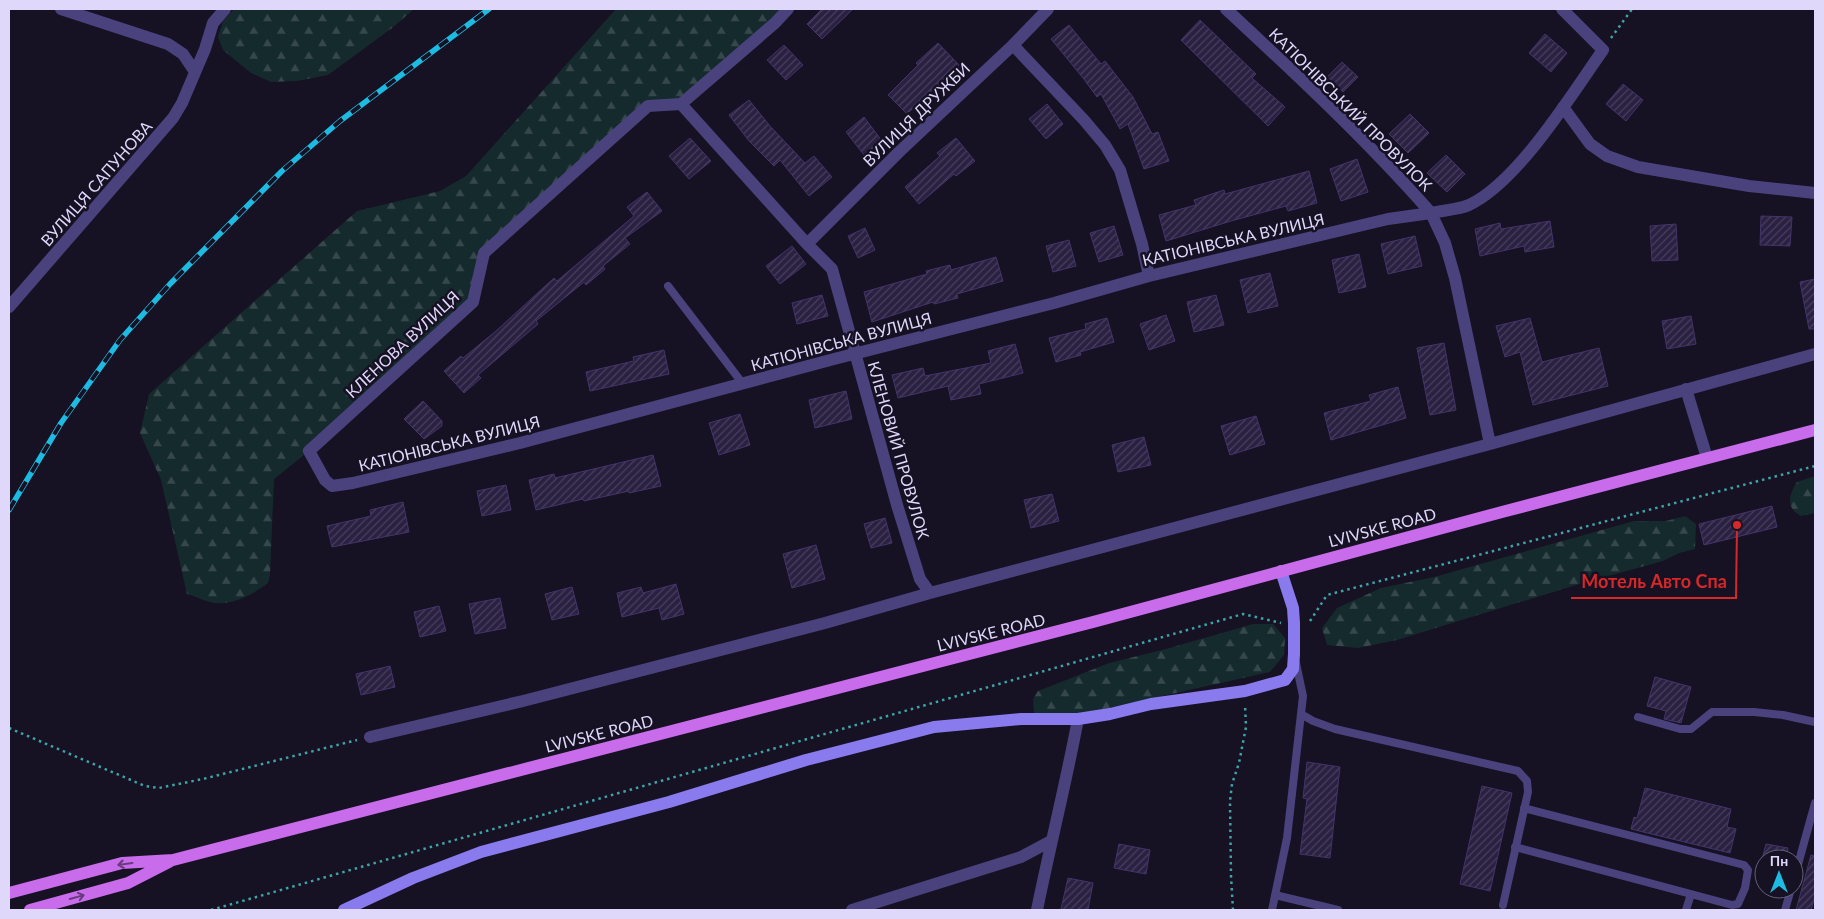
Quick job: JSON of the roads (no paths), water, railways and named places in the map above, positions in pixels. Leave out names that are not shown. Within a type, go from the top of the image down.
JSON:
[{"type":"main road","name":"LVIVSKE ROAD","points":[[9,893],[122,863],[173,860],[1093,622],[1815,430]]},
{"type":"main road","name":"LVIVSKE ROAD","points":[[30,910],[128,883],[173,860]]},
{"type":"street","points":[[61,9],[168,44],[183,54],[194,72]]},
{"type":"street","name":"ВУЛИЦЯ САПУНОВА","points":[[9,307],[173,118],[182,104],[205,49],[213,23],[225,9]]},
{"type":"street","points":[[681,104],[775,23],[788,9]]},
{"type":"street","name":"ВУЛИЦЯ ДРУЖБИ","points":[[806,244],[1048,9]]},
{"type":"street","name":"КАТІОНІВСЬКИЙ ПРОВУЛОК","points":[[1226,9],[1357,133],[1431,213],[1445,242],[1455,278],[1490,444]]},
{"type":"street","name":"КАТІОНІВСЬКА ВУЛИЦЯ","points":[[353,483],[520,442],[1054,303],[1149,276],[1388,219],[1467,206],[1488,193],[1509,174],[1563,107],[1603,50],[1562,9]]},
{"type":"street","points":[[1013,44],[1084,120],[1105,145],[1120,170],[1142,244],[1149,276]]},
{"type":"street","name":"КЛЕНОВИЙ ПРОВУЛОК","points":[[681,104],[806,244],[832,269],[910,550],[920,579],[930,593]]},
{"type":"street","name":"КЛЕНОВА ВУЛИЦЯ","points":[[353,483],[332,486],[325,480],[309,451],[473,302],[484,254],[648,106],[681,104]]},
{"type":"street","points":[[1563,107],[1590,144],[1607,156],[1638,167],[1749,186],[1815,193]]},
{"type":"street","points":[[370,737],[523,701],[825,623],[930,593],[1490,444],[1815,354]]},
{"type":"street","points":[[1686,389],[1707,458]]},
{"type":"street","points":[[344,910],[413,878],[480,852],[669,802],[806,760],[934,727],[1021,719],[1078,719],[1110,714],[1151,704],[1245,691],[1285,680],[1293,669],[1293,608],[1282,571]]},
{"type":"street","points":[[1037,910],[1051,841],[1065,787],[1078,719]]},
{"type":"street","points":[[852,910],[1021,857],[1051,841]]},
{"type":"lane","points":[[668,286],[743,384]]},
{"type":"lane","points":[[1272,910],[1287,838],[1303,691],[1294,654]]},
{"type":"lane","points":[[1285,680],[1299,686],[1303,691]]},
{"type":"lane","points":[[1638,717],[1680,729],[1691,728],[1712,712],[1754,712],[1783,715],[1815,722]]},
{"type":"lane","points":[[1301,714],[1313,721],[1335,729],[1518,771],[1527,781],[1528,792],[1502,905]]},
{"type":"lane","points":[[1802,849],[1815,803]]},
{"type":"lane","points":[[1515,847],[1732,905],[1738,904],[1745,888],[1748,870],[1744,865],[1524,808]]},
{"type":"lane","points":[[1686,910],[1691,894]]},
{"type":"lane","points":[[1275,895],[1338,910]]},
{"type":"railway","points":[[9,510],[61,423],[120,340],[170,284],[282,171],[340,121],[489,9]]},
{"type":"place","name":"Мотель Авто Спа","points":[[1737,525]]}]
